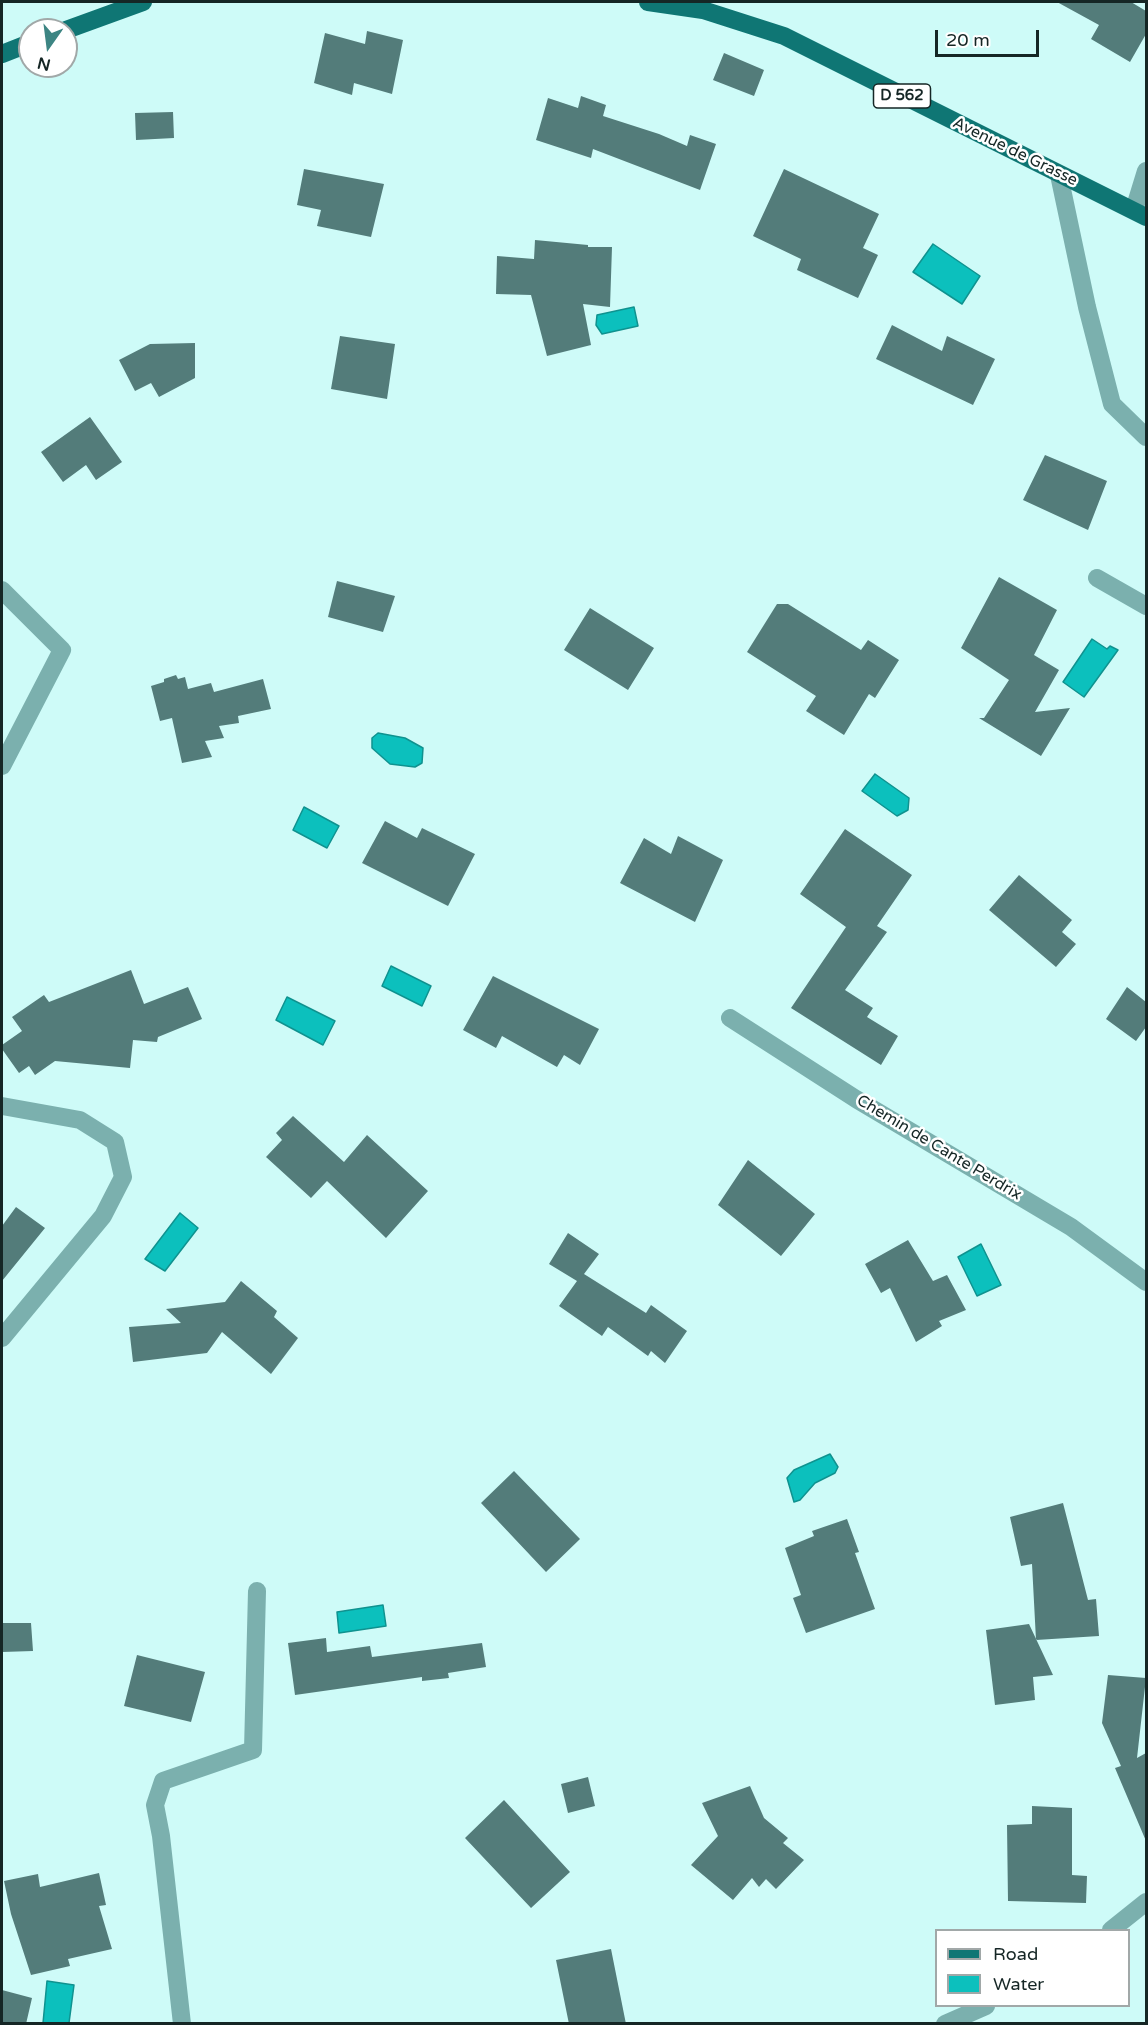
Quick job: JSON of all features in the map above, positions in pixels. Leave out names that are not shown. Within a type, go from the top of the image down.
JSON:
[{"type":"main road","points":[[78,26],[143,2]]},
{"type":"main road","name":"Avenue de Grasse","points":[[648,2],[703,10],[784,36],[1059,175],[1140,213]]},
{"type":"main road","points":[[2,54],[18,48]]},
{"type":"street","points":[[1140,213],[1146,171]]},
{"type":"street","points":[[1059,175],[1087,308],[1112,404],[1146,437]]},
{"type":"street","points":[[1097,578],[1146,606]]},
{"type":"street","points":[[2,590],[62,650],[2,766]]},
{"type":"street","name":"Chemin de Cante Perdrix","points":[[730,1018],[856,1100],[1071,1227],[1146,1282]]},
{"type":"street","points":[[2,1106],[80,1120],[115,1142],[123,1177],[104,1216],[2,1338]]},
{"type":"street","points":[[182,2024],[161,1836],[154,1805],[163,1781],[253,1750],[257,1591]]},
{"type":"street","points":[[1112,1929],[1146,1902]]},
{"type":"street","points":[[945,2024],[984,2007]]},
{"type":"water","points":[[933,244],[980,276],[962,304],[913,272]]},
{"type":"water","points":[[634,307],[638,326],[602,334],[596,325],[597,315]]},
{"type":"water","points":[[1092,639],[1107,649],[1110,646],[1118,650],[1084,697],[1063,682]]},
{"type":"water","points":[[378,733],[405,738],[423,748],[422,763],[415,767],[390,764],[372,748],[372,738]]},
{"type":"water","points":[[875,774],[909,798],[908,810],[897,816],[862,791]]},
{"type":"water","points":[[304,807],[339,826],[327,848],[293,830]]},
{"type":"water","points":[[391,966],[431,986],[422,1006],[382,986]]},
{"type":"water","points":[[287,997],[335,1021],[323,1045],[276,1020]]},
{"type":"water","points":[[180,1213],[198,1228],[165,1271],[145,1259]]},
{"type":"water","points":[[981,1244],[1001,1285],[977,1296],[958,1257]]},
{"type":"water","points":[[830,1454],[838,1467],[835,1473],[815,1483],[800,1500],[794,1502],[787,1478],[794,1470]]},
{"type":"water","points":[[383,1605],[386,1626],[339,1633],[337,1612]]},
{"type":"water","points":[[47,1981],[74,1985],[69,2023],[43,2023]]},
{"type":"building","points":[[1057,2],[1131,2],[1146,11],[1146,34],[1130,62],[1091,39],[1099,25]]},
{"type":"building","points":[[367,31],[403,40],[392,94],[354,83],[352,95],[314,83],[325,33],[365,44]]},
{"type":"building","points":[[724,53],[764,70],[754,96],[713,80]]},
{"type":"building","points":[[581,96],[606,105],[603,116],[659,134],[687,146],[690,135],[716,144],[700,190],[593,149],[591,158],[536,140],[548,98],[578,108]]},
{"type":"building","points":[[173,112],[174,138],[136,140],[135,113]]},
{"type":"building","points":[[304,169],[384,184],[371,237],[317,226],[321,210],[297,205]]},
{"type":"building","points":[[784,169],[879,214],[863,248],[878,255],[858,298],[797,270],[801,259],[753,236]]},
{"type":"building","points":[[535,240],[588,245],[588,247],[612,247],[610,307],[583,304],[591,345],[547,356],[531,295],[496,294],[497,256],[534,259]]},
{"type":"building","points":[[892,325],[942,351],[947,336],[995,359],[973,405],[876,359]]},
{"type":"building","points":[[340,336],[395,344],[387,399],[331,389]]},
{"type":"building","points":[[195,343],[195,378],[159,397],[151,383],[135,391],[119,360],[150,344]]},
{"type":"building","points":[[90,417],[122,462],[96,480],[86,465],[63,482],[41,452]]},
{"type":"building","points":[[1045,455],[1107,481],[1088,530],[1023,500]]},
{"type":"building","points":[[999,577],[1057,610],[1034,655],[1059,670],[1035,712],[1070,708],[1041,756],[979,718],[984,718],[1009,680],[961,648]]},
{"type":"building","points":[[337,581],[395,596],[383,632],[328,617]]},
{"type":"building","points":[[777,604],[788,604],[861,650],[868,640],[899,660],[875,698],[869,694],[844,735],[806,711],[816,696],[747,652]]},
{"type":"building","points":[[590,608],[654,648],[628,690],[564,650]]},
{"type":"building","points":[[176,675],[178,679],[185,677],[188,689],[211,683],[214,692],[263,679],[271,709],[238,716],[239,723],[219,726],[224,738],[205,741],[212,757],[182,763],[172,718],[160,721],[151,686]]},
{"type":"building","points":[[385,821],[417,838],[422,828],[475,854],[448,906],[362,863]]},
{"type":"building","points":[[845,829],[912,875],[877,926],[887,932],[845,990],[873,1008],[867,1017],[898,1036],[881,1065],[791,1008],[846,927],[800,894]]},
{"type":"building","points":[[678,836],[723,860],[695,922],[620,883],[644,838],[671,854]]},
{"type":"building","points":[[1019,875],[1072,920],[1062,932],[1076,944],[1056,967],[989,910]]},
{"type":"building","points":[[131,970],[144,1004],[188,987],[202,1019],[158,1037],[157,1042],[133,1040],[130,1068],[55,1061],[35,1075],[29,1066],[19,1073],[2,1049],[2,1045],[22,1031],[12,1017],[44,995],[49,1002]]},
{"type":"building","points":[[493,976],[599,1029],[580,1065],[564,1055],[557,1067],[502,1036],[496,1048],[463,1030]]},
{"type":"building","points":[[1127,987],[1146,1002],[1146,1027],[1136,1041],[1106,1019]]},
{"type":"building","points":[[293,1116],[344,1162],[367,1135],[428,1191],[386,1238],[327,1181],[311,1198],[266,1157],[282,1140],[276,1133]]},
{"type":"building","points":[[748,1160],[815,1214],[781,1256],[718,1205]]},
{"type":"building","points":[[16,1207],[45,1228],[2,1281],[2,1226]]},
{"type":"building","points":[[568,1233],[599,1254],[584,1274],[646,1313],[651,1305],[687,1331],[665,1363],[651,1351],[648,1356],[608,1327],[602,1336],[559,1306],[577,1281],[549,1264]]},
{"type":"building","points":[[908,1240],[933,1281],[947,1275],[966,1310],[939,1321],[942,1326],[916,1342],[890,1288],[881,1293],[865,1264]]},
{"type":"building","points":[[241,1281],[277,1311],[274,1317],[298,1338],[271,1374],[222,1332],[207,1353],[133,1362],[129,1327],[181,1323],[166,1309],[225,1302]]},
{"type":"building","points":[[514,1471],[580,1539],[546,1572],[481,1503]]},
{"type":"building","points":[[1063,1503],[1088,1600],[1096,1599],[1099,1636],[1036,1640],[1032,1564],[1021,1566],[1010,1517]]},
{"type":"building","points":[[847,1519],[859,1552],[855,1553],[875,1609],[806,1633],[793,1598],[801,1595],[785,1548],[814,1536],[812,1531]]},
{"type":"building","points":[[2,1623],[31,1623],[33,1651],[2,1652]]},
{"type":"building","points":[[1029,1624],[1053,1675],[1033,1677],[1035,1700],[995,1705],[986,1630]]},
{"type":"building","points":[[326,1638],[327,1652],[370,1646],[372,1657],[482,1643],[486,1667],[448,1673],[449,1678],[422,1681],[422,1677],[295,1695],[288,1643]]},
{"type":"building","points":[[137,1655],[205,1672],[191,1722],[124,1706]]},
{"type":"building","points":[[1108,1675],[1146,1678],[1137,1758],[1146,1753],[1146,1841],[1115,1768],[1121,1766],[1102,1723]]},
{"type":"building","points":[[588,1777],[595,1806],[568,1813],[561,1784]]},
{"type":"building","points":[[750,1786],[764,1818],[788,1838],[783,1843],[804,1860],[776,1889],[766,1879],[759,1887],[752,1878],[733,1900],[691,1865],[718,1836],[702,1803]]},
{"type":"building","points":[[504,1800],[570,1872],[531,1908],[465,1838]]},
{"type":"building","points":[[1032,1806],[1072,1808],[1072,1875],[1087,1876],[1086,1903],[1008,1901],[1007,1825],[1032,1824]]},
{"type":"building","points":[[99,1873],[106,1905],[99,1906],[112,1949],[68,1959],[70,1966],[31,1975],[11,1914],[4,1881],[38,1874],[40,1887]]},
{"type":"building","points":[[611,1949],[626,2024],[569,2024],[556,1960]]},
{"type":"building","points":[[2,1990],[32,1998],[26,2024],[2,2024]]}]
